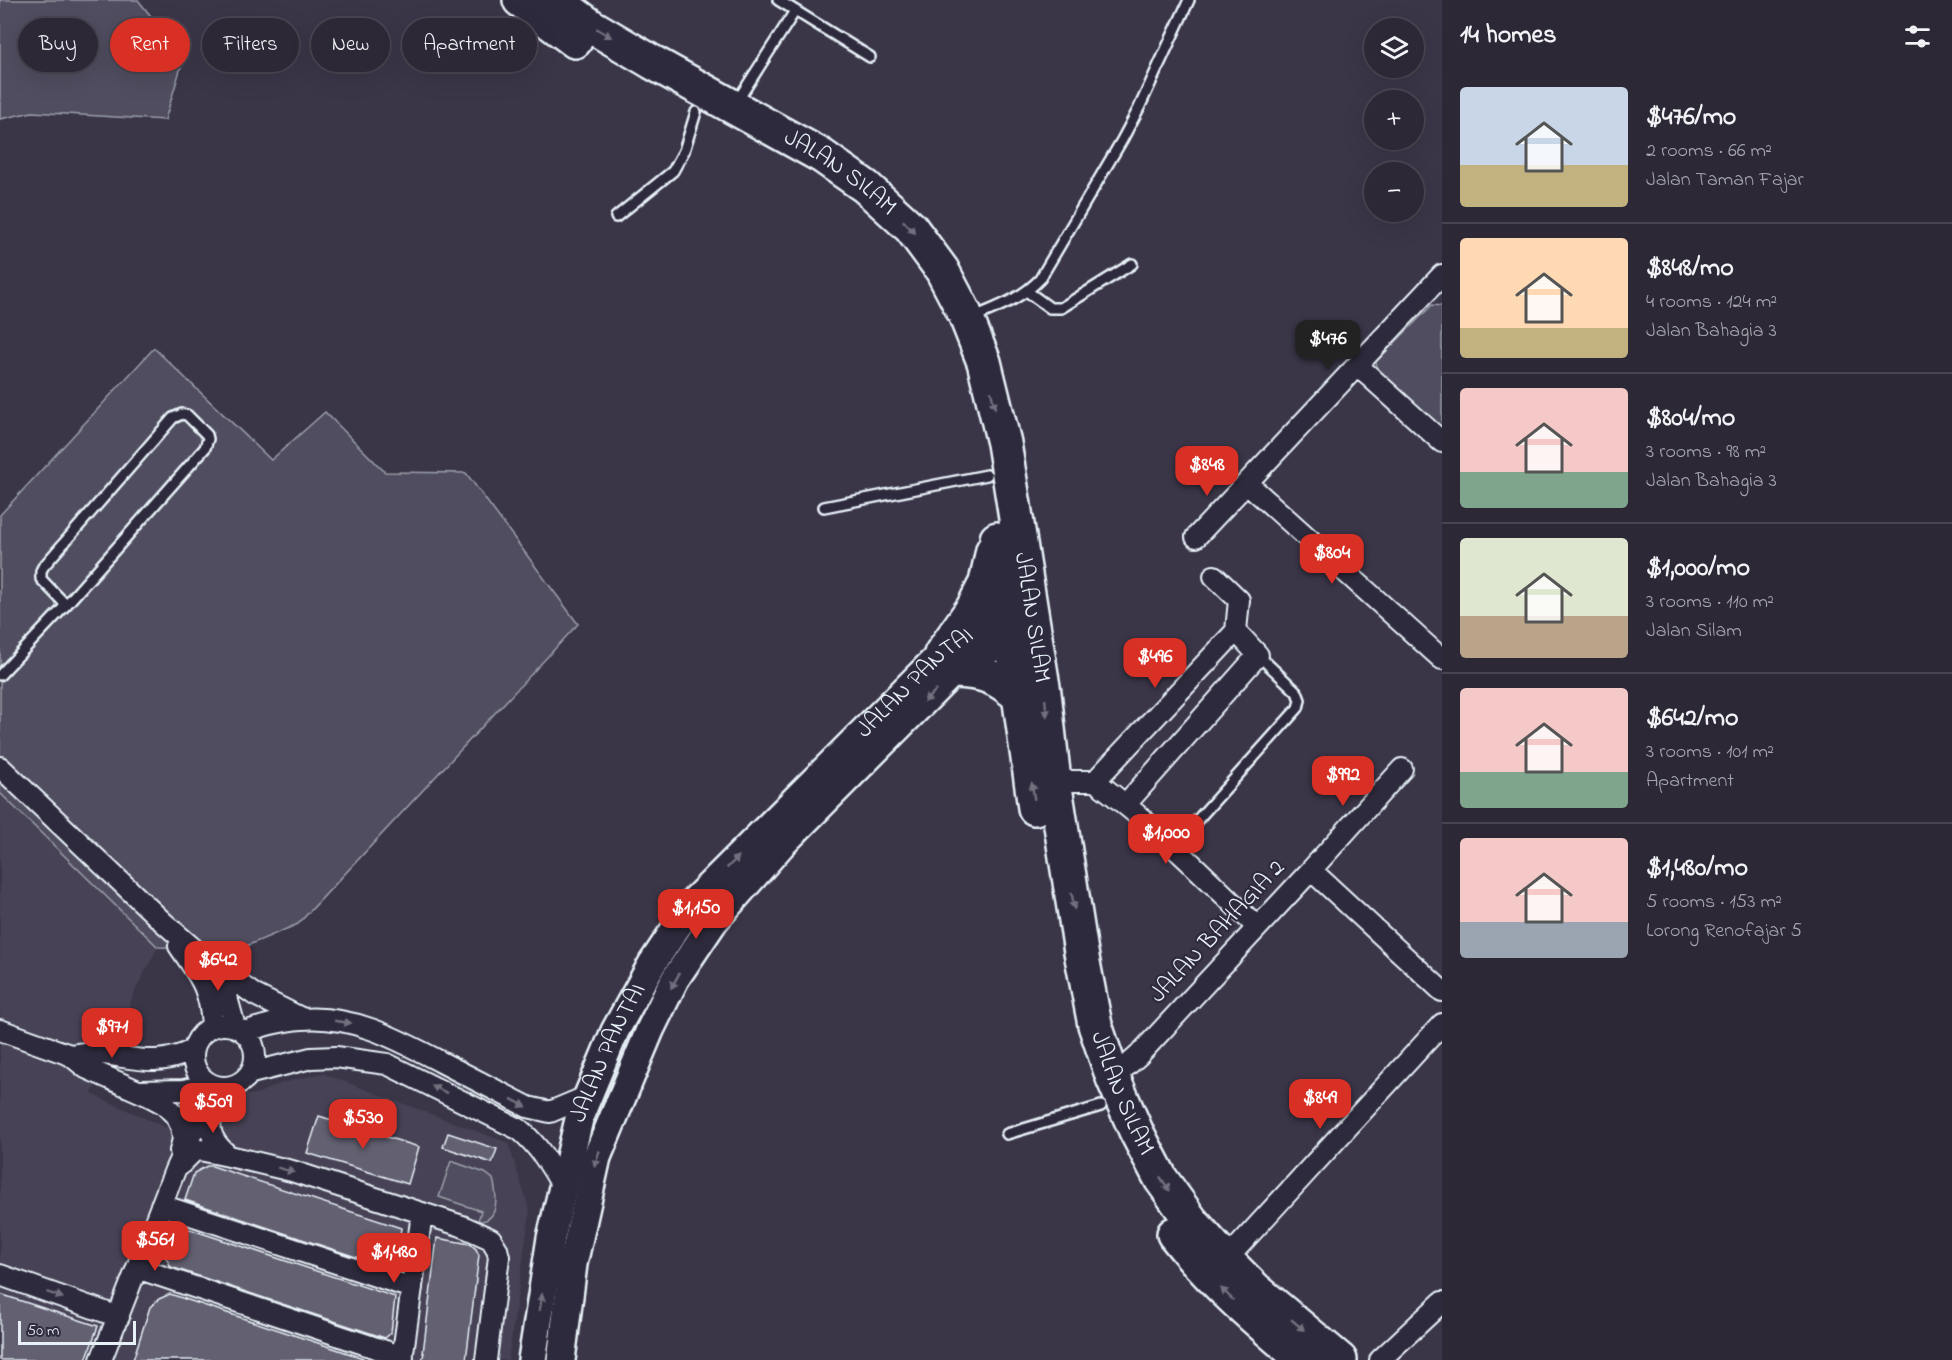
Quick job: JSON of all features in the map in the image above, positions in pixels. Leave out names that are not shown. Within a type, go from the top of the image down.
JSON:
[{"type":"highway","name":"JALAN SILAM","points":[[520,0],[579,44],[810,175],[852,205],[895,243],[923,281],[945,324],[963,369],[982,447],[996,536],[1044,693],[1054,781],[1081,952],[1116,1141],[1142,1191],[1207,1275],[1303,1360]]},
{"type":"highway","name":"JALAN SILAM","points":[[556,0],[591,26],[822,156],[866,187],[911,228],[942,270],[967,320],[984,362],[1004,442],[1020,619],[1019,696],[1060,967],[1074,1031],[1092,1086],[1107,1092],[1136,1131],[1161,1179],[1192,1222],[1226,1260],[1255,1289],[1340,1360]]},
{"type":"highway","points":[[996,536],[986,583],[948,662],[1003,682],[1019,696]]},
{"type":"street","points":[[1196,537],[1439,283]]},
{"type":"street","points":[[1358,366],[1442,442]]},
{"type":"street","points":[[1247,483],[1442,659]]},
{"type":"street","points":[[1095,781],[1236,631],[1239,600],[1214,576]]},
{"type":"street","name":"JALAN PANTAI","points":[[532,1360],[551,1238],[580,1115],[615,1031],[652,964],[694,901],[948,662],[1020,619]]},
{"type":"street","points":[[1126,804],[1258,656],[1236,631]]},
{"type":"street","name":"JALAN PANTAI","points":[[561,1360],[573,1263],[597,1157],[650,1030],[675,979],[714,921],[948,662]]},
{"type":"street","points":[[0,767],[163,922],[211,964],[255,995],[303,1018]]},
{"type":"street","points":[[1311,870],[1402,770]]},
{"type":"street","points":[[1054,781],[1095,781],[1126,804],[1174,846],[1257,927]]},
{"type":"street","name":"JALAN BAHAGIA 2","points":[[1107,1092],[1311,870],[1442,991]]},
{"type":"street","points":[[163,922],[203,981],[208,994],[212,1028]]},
{"type":"street","points":[[211,964],[240,1029],[250,1039],[255,1051],[255,1064],[245,1080],[234,1086],[221,1088],[209,1084],[196,1070],[193,1050],[201,1036],[212,1028],[223,1025],[240,1029],[303,1018],[356,1024],[388,1035],[528,1107],[550,1112],[588,1096]]},
{"type":"street","points":[[1226,1260],[1442,1024]]},
{"type":"street","points":[[0,1030],[70,1055],[86,1068],[164,1104],[182,1126],[183,1139],[175,1170]]},
{"type":"street","points":[[70,1055],[91,1052],[133,1060],[160,1060],[178,1057],[193,1050]]},
{"type":"street","points":[[251,1073],[311,1059],[336,1057],[387,1064],[520,1130],[545,1156],[563,1187]]},
{"type":"street","points":[[137,1091],[184,1090],[209,1084]]},
{"type":"street","points":[[101,1360],[175,1170],[203,1109],[209,1084]]},
{"type":"street","points":[[229,1156],[214,1142],[211,1132],[215,1108],[234,1086]]},
{"type":"street","points":[[175,1170],[194,1150],[229,1156],[292,1171],[478,1232],[491,1239],[499,1257],[486,1360]]},
{"type":"street","points":[[161,1205],[412,1288]]},
{"type":"street","points":[[137,1268],[403,1359],[422,1213]]},
{"type":"street","points":[[0,1275],[119,1317]]},
{"type":"street","points":[[1380,1360],[1438,1313]]},
{"type":"lane","points":[[778,0],[870,57]]},
{"type":"lane","points":[[967,320],[1012,301],[1028,292],[1040,279],[1122,140],[1189,0]]},
{"type":"lane","points":[[733,107],[795,11]]},
{"type":"lane","points":[[616,217],[673,171],[684,151],[696,112]]},
{"type":"lane","points":[[1028,292],[1050,308],[1061,308],[1132,264]]},
{"type":"lane","points":[[0,675],[66,605],[205,448],[207,435],[187,415],[182,414],[173,418],[43,567],[41,579],[66,605]]},
{"type":"lane","points":[[824,507],[987,475]]},
{"type":"lane","points":[[1174,846],[1298,708],[1300,700],[1297,693],[1258,656]]},
{"type":"lane","points":[[1007,1134],[1107,1092]]},
{"type":"shaded area","points":[[0,0],[138,0],[153,18],[110,18],[110,72],[179,72],[165,120],[32,112],[0,119]]},
{"type":"shaded area","points":[[1432,305],[1442,306],[1442,431],[1378,373],[1376,362]]},
{"type":"shaded area","points":[[154,348],[271,460],[325,412],[385,472],[466,473],[578,624],[298,924],[237,950],[158,947],[0,793],[0,515]]},
{"type":"shaded area","points":[[0,793],[158,947],[137,987],[92,1094],[167,1128],[187,1104],[256,1094],[282,1083],[322,1073],[508,1143],[530,1211],[508,1360],[0,1360]]},
{"type":"shaded area","points":[[451,1161],[485,1173],[493,1179],[496,1200],[490,1217],[478,1221],[481,1211],[439,1197]]},
{"type":"building","points":[[319,1116],[419,1147],[408,1184],[307,1153]]},
{"type":"building","points":[[448,1133],[497,1149],[492,1163],[443,1147]]},
{"type":"building","points":[[207,1166],[401,1228],[395,1270],[185,1200],[194,1173]]},
{"type":"building","points":[[174,1224],[395,1297],[391,1333],[385,1338],[171,1267],[164,1254]]},
{"type":"building","points":[[437,1238],[470,1244],[479,1255],[466,1360],[422,1360]]},
{"type":"building","points":[[0,1294],[98,1326],[86,1360],[0,1360]]},
{"type":"building","points":[[170,1294],[363,1358],[362,1360],[133,1360],[150,1307],[159,1299]]}]
